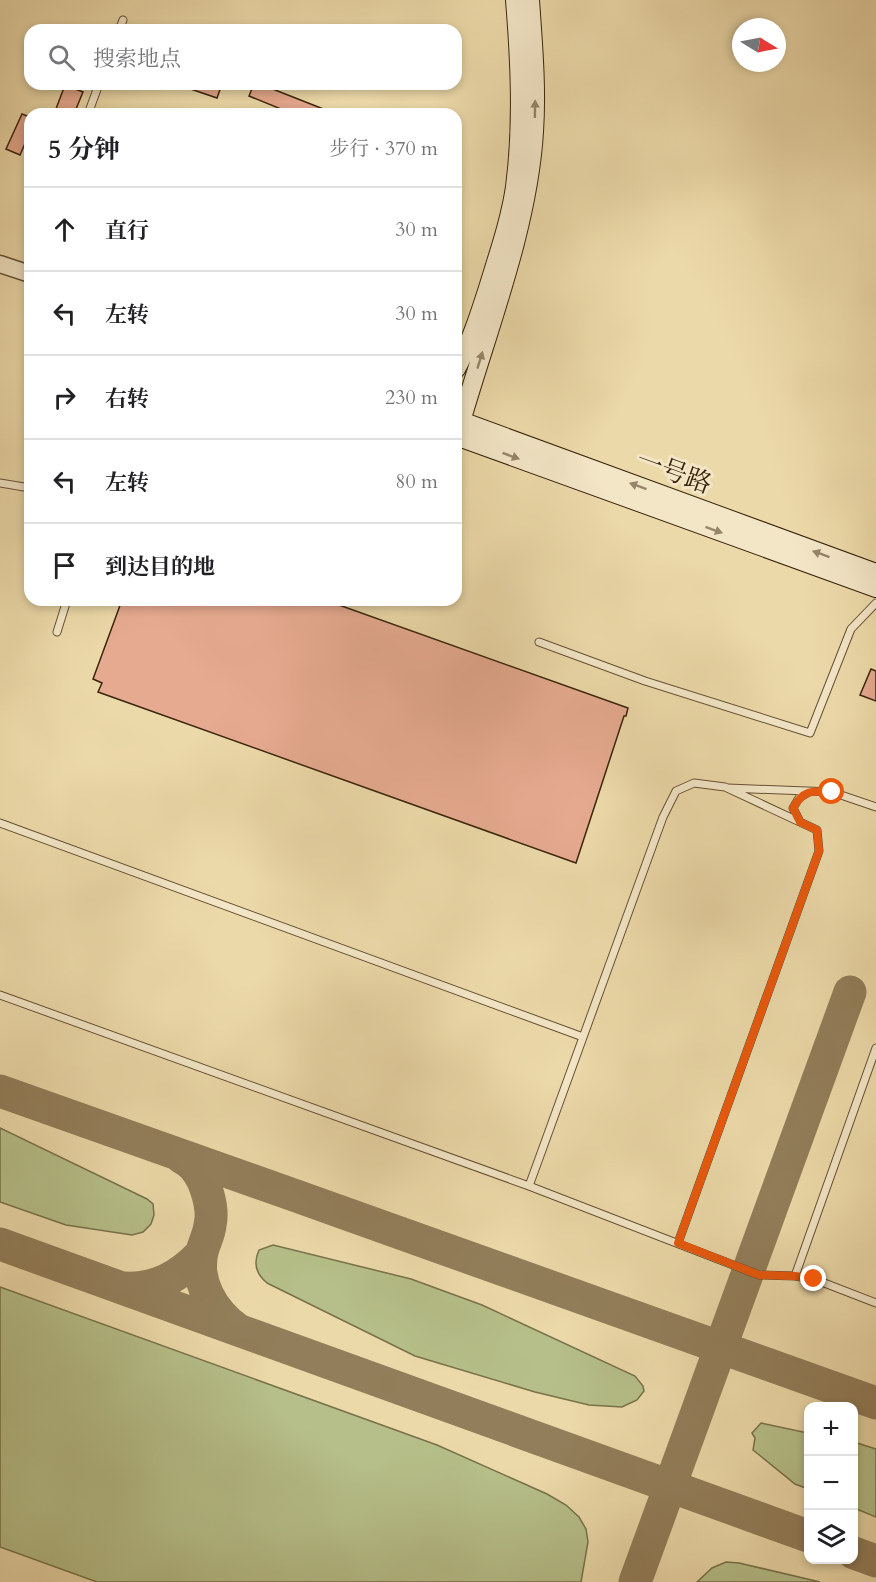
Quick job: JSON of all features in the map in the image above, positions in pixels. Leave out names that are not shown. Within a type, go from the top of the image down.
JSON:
[{"type":"main road","points":[[462,358],[501,246],[514,189],[520,133],[519,57],[515,0]]},
{"type":"main road","points":[[462,412],[520,226],[534,133],[535,80],[530,0]]},
{"type":"main road","name":"一号路","points":[[462,430],[876,573]]},
{"type":"main road","name":"一号路","points":[[462,430],[876,588]]},
{"type":"street","points":[[0,264],[24,271]]},
{"type":"lane","points":[[121,24],[123,20]]},
{"type":"lane","points":[[90,108],[97,90]]},
{"type":"lane","points":[[0,483],[24,487]]},
{"type":"lane","points":[[539,642],[645,681],[810,734],[851,629],[876,603]]},
{"type":"lane","points":[[57,632],[64,606]]},
{"type":"lane","points":[[529,1186],[663,817],[676,791],[694,783],[725,788],[832,792],[876,807]]},
{"type":"lane","points":[[678,1243],[819,851],[817,830],[725,788]]},
{"type":"lane","points":[[800,822],[793,808],[799,798],[811,791]]},
{"type":"lane","points":[[0,823],[584,1037]]},
{"type":"lane","points":[[0,995],[529,1186],[759,1275],[814,1279],[876,1303]]},
{"type":"lane","points":[[795,1276],[876,1048]]},
{"type":"green space","points":[[0,1128],[147,1199],[153,1204],[154,1215],[151,1224],[143,1232],[132,1235],[66,1225],[0,1202]]},
{"type":"green space","points":[[273,1245],[411,1279],[482,1305],[635,1376],[644,1391],[637,1400],[622,1407],[589,1405],[535,1392],[415,1356],[267,1283],[258,1272],[256,1259],[259,1250]]},
{"type":"green space","points":[[0,1287],[437,1445],[547,1494],[566,1505],[579,1517],[586,1529],[588,1542],[581,1582],[97,1582],[0,1547]]},
{"type":"green space","points":[[761,1423],[804,1432],[804,1487],[795,1484],[753,1450],[755,1438],[752,1433]]},
{"type":"green space","points":[[858,1443],[876,1449],[876,1517],[858,1510]]},
{"type":"green space","points":[[726,1562],[820,1582],[697,1582],[712,1568]]},
{"type":"building","points":[[63,90],[83,92],[76,108],[56,108]]},
{"type":"building","points":[[194,90],[220,90],[217,98]]},
{"type":"building","points":[[252,90],[275,90],[321,108],[278,108],[249,96]]},
{"type":"building","points":[[22,114],[24,115],[24,146],[20,155],[6,149]]},
{"type":"building","points":[[120,606],[342,606],[628,708],[576,863],[98,692],[102,683],[93,679]]},
{"type":"building","points":[[871,669],[876,671],[876,701],[860,695]]},
{"type":"taxiway","points":[[635,1582],[850,992]]},
{"type":"taxiway","points":[[0,1091],[876,1403]]},
{"type":"taxiway","points":[[180,1156],[199,1174],[210,1203],[211,1218],[201,1263],[204,1285],[220,1314],[237,1329]]},
{"type":"taxiway","points":[[0,1244],[804,1535]]},
{"type":"taxiway","points":[[124,1288],[147,1287],[167,1280],[185,1269],[201,1254]]},
{"type":"taxiway","points":[[858,1554],[876,1561]]},
{"type":"route","points":[[814,1279],[759,1275],[678,1243],[785,951],[819,851],[817,830],[800,822],[793,808],[799,798],[811,791],[832,792]]}]
